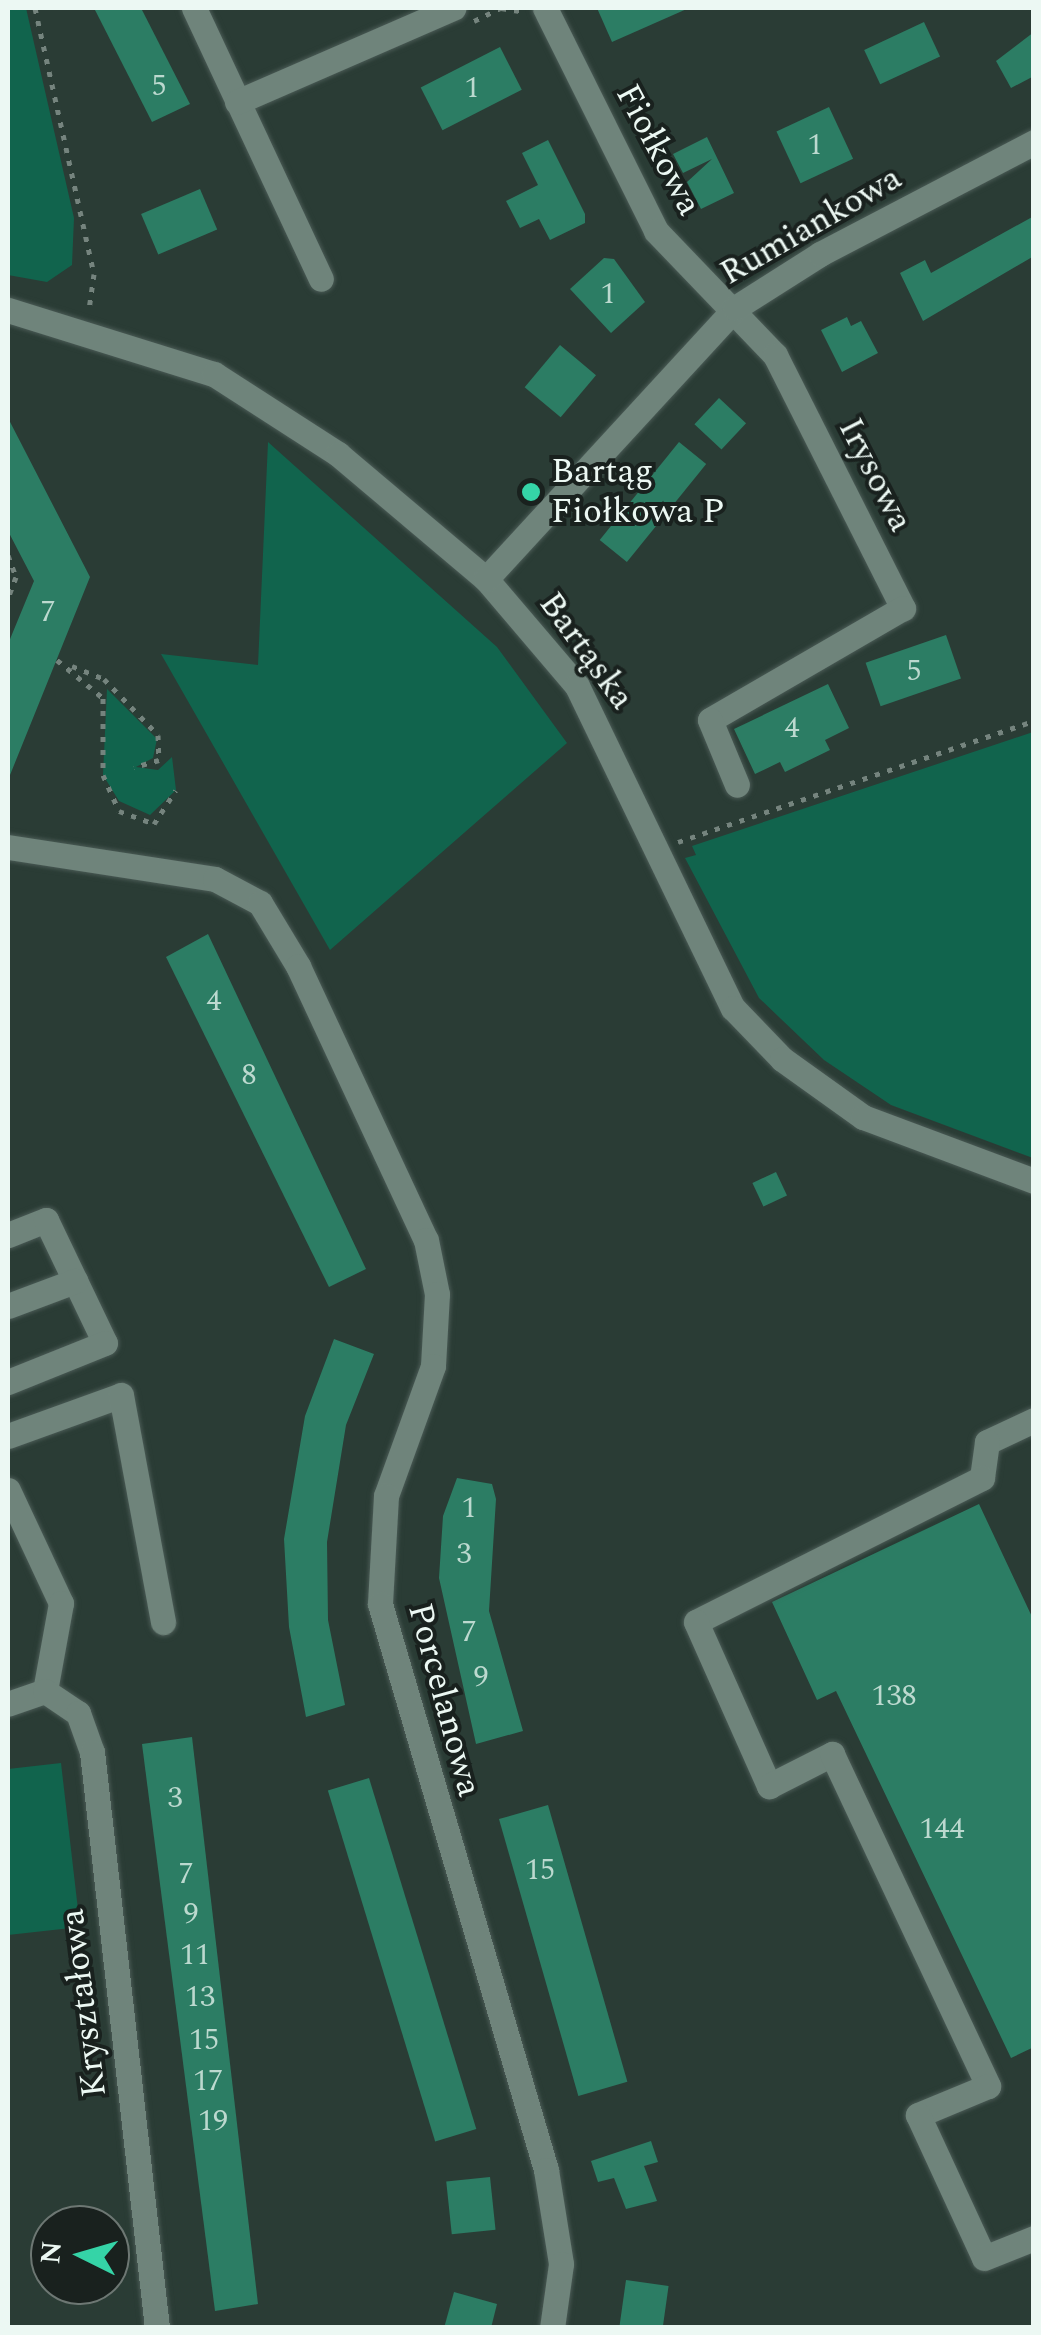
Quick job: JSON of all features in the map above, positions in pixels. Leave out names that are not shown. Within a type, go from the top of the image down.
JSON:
[{"type":"street","points":[[194,8],[321,279]]},
{"type":"street","name":"Fiołkowa","points":[[534,10],[656,231],[735,308]]},
{"type":"street","points":[[237,102],[459,16]]},
{"type":"street","name":"Rumiankowa","points":[[486,579],[735,308],[820,254],[1034,142]]},
{"type":"street","name":"Irysowa","points":[[735,308],[775,355],[903,608],[710,720],[737,785]]},
{"type":"street","name":"Bartąska","points":[[8,310],[86,331],[214,374],[338,454],[486,579],[577,686],[652,851],[733,1008],[782,1059],[880,1126],[1034,1181]]},
{"type":"street","name":"Porcelanowa","points":[[8,847],[215,879],[260,903],[306,983],[426,1240],[437,1294],[433,1366],[386,1496],[380,1604],[546,2170],[561,2264],[552,2328]]},
{"type":"street","points":[[8,1234],[46,1220],[104,1342],[8,1382]]},
{"type":"street","points":[[8,1306],[75,1281]]},
{"type":"street","points":[[8,1436],[121,1394],[163,1622]]},
{"type":"street","points":[[1034,1420],[988,1442],[982,1478],[696,1622],[769,1786],[832,1754],[988,2086],[918,2115],[984,2258],[1034,2238]]},
{"type":"street","points":[[8,1490],[62,1602],[45,1690],[8,1704]]},
{"type":"street","name":"Kryształowa","points":[[45,1690],[78,1713],[92,1752],[157,2328]]},
{"type":"path","points":[[35,8],[94,274],[86,331]]},
{"type":"path","points":[[459,16],[501,8],[534,10]]},
{"type":"path","points":[[8,555],[16,577],[8,598]]},
{"type":"path","points":[[57,660],[104,680],[158,735],[159,760],[134,767]]},
{"type":"path","points":[[69,665],[102,698],[103,775],[119,811],[154,824],[176,790]]},
{"type":"path","points":[[652,851],[1034,721]]},
{"type":"green space","points":[[8,8],[26,8],[74,218],[72,265],[47,282],[8,275]]},
{"type":"green space","points":[[268,442],[497,647],[567,743],[330,950],[161,654],[258,665]]},
{"type":"green space","points":[[107,689],[157,739],[153,758],[136,767],[158,770],[172,757],[176,790],[150,815],[119,801],[103,775]]},
{"type":"green space","points":[[1034,732],[1033,1158],[891,1105],[824,1060],[759,998],[685,858],[696,855],[692,846]]},
{"type":"green space","points":[[61,1763],[80,1927],[8,1935],[8,1769]]},
{"type":"building","points":[[94,8],[141,8],[190,104],[152,122]]},
{"type":"building","points":[[597,8],[689,8],[612,42]]},
{"type":"building","points":[[924,22],[940,56],[880,84],[864,50]]},
{"type":"building","points":[[1034,32],[1034,76],[1011,88],[996,61]]},
{"type":"building","points":[[500,47],[522,90],[442,130],[421,87]]},
{"type":"building","points":[[829,107],[853,159],[801,183],[776,132]]},
{"type":"building","points":[[707,137],[734,193],[701,209],[687,182],[712,159],[683,173],[673,154]]},
{"type":"building","points":[[548,140],[585,214],[585,223],[550,240],[539,219],[520,228],[506,201],[538,185],[522,153]]},
{"type":"building","points":[[200,189],[217,230],[158,255],[141,214]]},
{"type":"building","points":[[1034,216],[1034,256],[923,321],[900,273],[925,260],[931,273]]},
{"type":"building","points":[[604,258],[614,259],[645,302],[611,333],[570,289]]},
{"type":"building","points":[[847,317],[851,326],[861,321],[878,353],[842,372],[821,330]]},
{"type":"building","points":[[560,345],[596,375],[561,417],[525,387]]},
{"type":"building","points":[[719,398],[746,423],[722,450],[694,424]]},
{"type":"building","points":[[8,418],[90,577],[8,780],[8,644],[34,581],[8,531]]},
{"type":"building","points":[[679,442],[706,464],[627,562],[600,540]]},
{"type":"building","points":[[946,635],[961,678],[881,706],[866,663]]},
{"type":"building","points":[[828,684],[849,728],[825,740],[830,750],[785,772],[780,762],[755,774],[734,729]]},
{"type":"building","points":[[208,934],[366,1269],[329,1287],[166,957]]},
{"type":"building","points":[[776,1172],[787,1196],[763,1207],[752,1183]]},
{"type":"building","points":[[334,1339],[374,1354],[346,1425],[327,1542],[328,1620],[345,1705],[306,1717],[289,1627],[284,1539],[305,1416]]},
{"type":"building","points":[[457,1478],[492,1484],[496,1499],[489,1611],[523,1731],[476,1744],[439,1578],[443,1516]]},
{"type":"building","points":[[979,1504],[1034,1621],[1034,2047],[1011,2058],[836,1691],[817,1700],[772,1602]]},
{"type":"building","points":[[192,1737],[258,2304],[215,2311],[142,1744]]},
{"type":"building","points":[[369,1778],[476,2129],[435,2142],[328,1791]]},
{"type":"building","points":[[548,1805],[627,2082],[578,2096],[499,1819]]},
{"type":"building","points":[[651,2141],[658,2162],[644,2166],[657,2201],[626,2209],[614,2178],[598,2182],[591,2161]]},
{"type":"building","points":[[490,2177],[496,2230],[452,2234],[446,2182]]},
{"type":"building","points":[[626,2280],[669,2286],[663,2328],[619,2328]]},
{"type":"building","points":[[454,2292],[497,2304],[491,2328],[444,2328]]},
{"type":"place","name":"Bartąg Fiołkowa P","points":[[531,492]]}]
